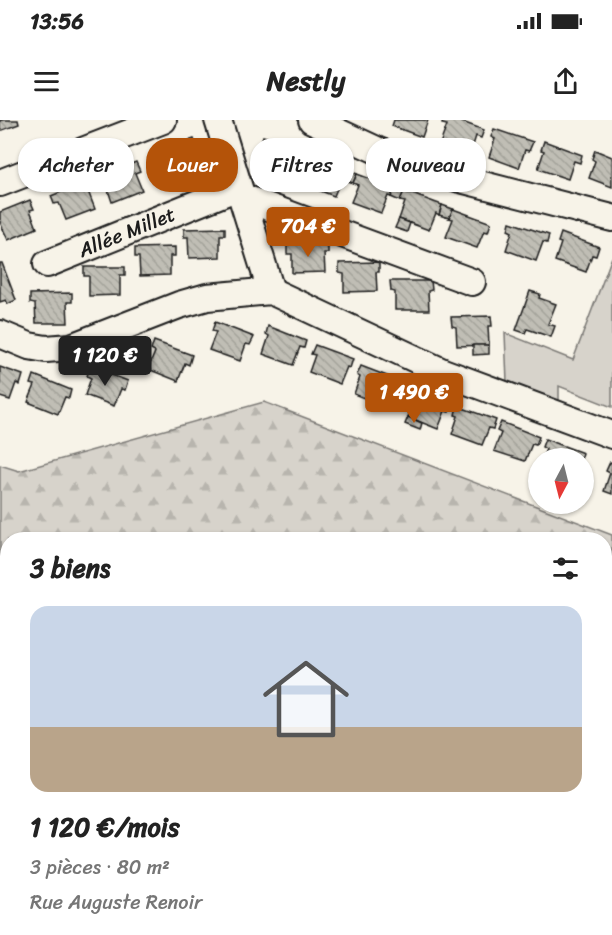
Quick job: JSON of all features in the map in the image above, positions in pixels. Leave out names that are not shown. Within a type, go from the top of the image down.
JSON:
[{"type":"street","points":[[0,183],[163,120]]},
{"type":"street","points":[[218,120],[271,291]]},
{"type":"street","points":[[312,120],[381,152],[460,179],[612,218]]},
{"type":"street","points":[[240,192],[472,282]]},
{"type":"street","name":"Allée Millet","points":[[47,264],[240,192]]},
{"type":"street","points":[[0,334],[29,346],[71,347],[179,305],[207,297],[271,291],[443,372],[612,435]]},
{"type":"green space","points":[[612,257],[612,407],[559,386],[559,403],[507,382],[505,333],[573,360]]},
{"type":"green space","points":[[264,402],[528,503],[528,514],[557,514],[604,532],[0,532],[0,465],[19,471]]},
{"type":"building","points":[[0,120],[18,120],[19,124],[0,131]]},
{"type":"building","points":[[394,120],[428,120],[422,137],[392,126]]},
{"type":"building","points":[[443,120],[457,120],[484,130],[481,138],[476,136],[475,138],[442,138],[447,125],[442,124]]},
{"type":"building","points":[[494,129],[533,142],[529,151],[525,150],[519,168],[489,157],[495,139],[491,137]]},
{"type":"building","points":[[544,141],[582,155],[580,163],[574,161],[568,179],[538,169],[544,151],[541,150]]},
{"type":"building","points":[[595,150],[612,157],[612,187],[589,178],[595,161],[592,159]]},
{"type":"building","points":[[136,162],[140,171],[135,173],[142,190],[112,202],[109,192],[134,192],[134,163]]},
{"type":"building","points":[[357,174],[366,177],[366,192],[393,192],[391,197],[388,196],[381,213],[351,202],[358,185],[354,183]]},
{"type":"building","points":[[61,192],[88,192],[95,209],[66,220],[59,203],[54,204],[51,196]]},
{"type":"building","points":[[323,192],[336,192],[334,196]]},
{"type":"building","points":[[393,192],[404,192],[400,201],[391,197]]},
{"type":"building","points":[[404,192],[407,192],[442,205],[439,215],[436,213],[429,230],[399,219],[405,202],[400,201]]},
{"type":"building","points":[[30,200],[34,209],[30,210],[37,228],[8,240],[0,222],[0,212]]},
{"type":"building","points":[[442,205],[453,209],[449,218],[439,215]]},
{"type":"building","points":[[453,209],[491,223],[488,232],[484,231],[477,248],[446,237],[453,219],[449,218]]},
{"type":"building","points":[[399,219],[410,223],[407,232],[395,228]]},
{"type":"building","points":[[510,222],[549,235],[547,243],[543,242],[536,261],[506,250],[512,232],[508,230]]},
{"type":"building","points":[[225,228],[225,235],[220,235],[220,257],[189,258],[188,237],[184,237],[184,229]]},
{"type":"building","points":[[561,233],[599,247],[596,256],[592,255],[586,272],[555,261],[561,243],[558,242]]},
{"type":"building","points":[[287,244],[328,244],[328,253],[324,253],[325,272],[292,273],[292,254],[287,254]]},
{"type":"building","points":[[175,247],[175,256],[170,256],[170,275],[140,276],[139,257],[135,257],[135,248]]},
{"type":"building","points":[[379,262],[379,272],[376,272],[377,291],[344,292],[344,274],[339,273],[339,263]]},
{"type":"building","points":[[0,263],[2,263],[16,300],[8,304],[6,300],[0,302]]},
{"type":"building","points":[[84,267],[125,267],[125,275],[120,275],[120,295],[89,296],[89,276],[84,276]]},
{"type":"building","points":[[390,281],[431,281],[432,290],[428,291],[429,310],[395,310],[395,292],[391,291]]},
{"type":"building","points":[[530,291],[540,294],[539,298],[556,304],[548,324],[555,326],[551,337],[527,329],[525,333],[516,330]]},
{"type":"building","points":[[72,293],[72,302],[67,302],[68,323],[36,323],[35,304],[30,303],[30,294]]},
{"type":"building","points":[[491,316],[492,326],[488,326],[489,345],[457,346],[456,327],[452,326],[451,317]]},
{"type":"building","points":[[215,322],[254,337],[250,345],[246,344],[240,361],[209,350],[216,332],[212,331]]},
{"type":"building","points":[[268,326],[306,341],[304,348],[300,347],[293,365],[263,354],[269,336],[266,334]]},
{"type":"building","points":[[154,341],[192,355],[189,365],[185,363],[178,381],[148,369],[155,352],[151,350]]},
{"type":"building","points":[[315,345],[353,359],[340,384],[309,372],[315,355],[311,354]]},
{"type":"building","points":[[473,345],[489,345],[489,354],[473,355]]},
{"type":"building","points":[[361,366],[400,381],[396,390],[392,389],[385,406],[354,394]]},
{"type":"building","points":[[0,367],[23,375],[20,385],[16,383],[10,400],[0,397]]},
{"type":"building","points":[[90,367],[128,381],[125,390],[121,389],[114,406],[85,395],[91,378],[87,376]]},
{"type":"building","points":[[34,375],[71,390],[69,398],[65,397],[58,414],[28,402],[35,385],[31,384]]},
{"type":"building","points":[[412,389],[452,404],[449,412],[445,411],[438,429],[408,417],[414,400],[410,398]]},
{"type":"building","points":[[457,406],[496,420],[493,429],[489,428],[482,445],[452,434],[458,416],[455,415]]},
{"type":"building","points":[[408,417],[422,423],[420,430],[405,424]]},
{"type":"building","points":[[501,422],[539,437],[536,445],[532,444],[528,448],[525,461],[494,451],[501,433],[497,431]]},
{"type":"building","points":[[545,439],[569,448],[544,448],[542,447]]},
{"type":"building","points":[[610,462],[612,463],[612,494],[604,491],[610,473],[606,471]]}]
